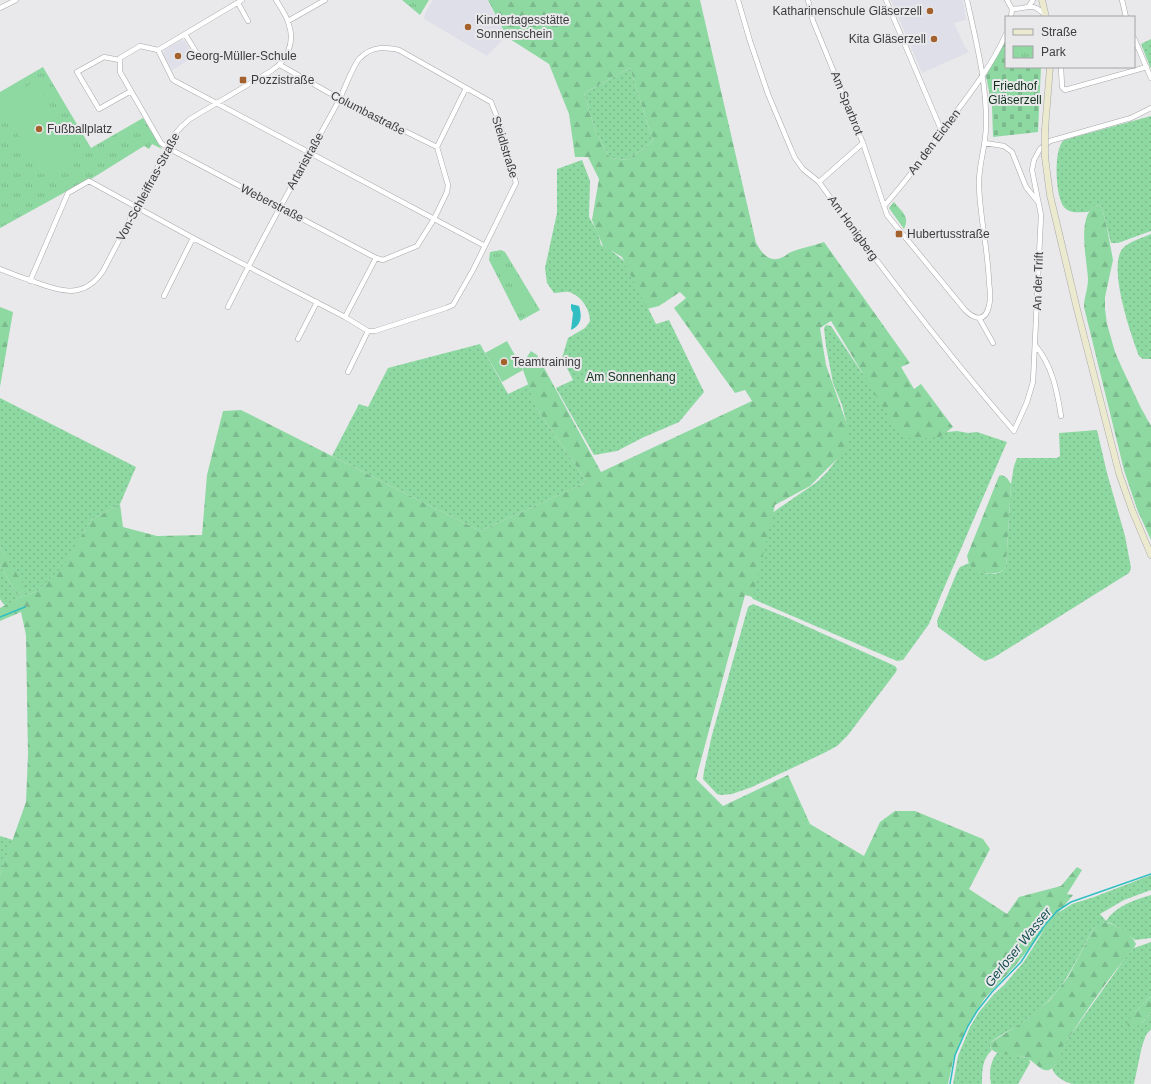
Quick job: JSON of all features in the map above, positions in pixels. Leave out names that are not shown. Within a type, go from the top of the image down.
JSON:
[{"type":"main road","points":[[1042,0],[1045,16]]},
{"type":"main road","points":[[1050,68],[1045,157],[1050,195],[1112,448],[1132,510],[1151,555]]},
{"type":"street","points":[[0,8],[16,0]]},
{"type":"street","name":"Von-Schleiffras-Straße","points":[[0,269],[59,291],[74,291],[94,282],[103,271],[178,130],[185,122],[280,65],[288,52],[291,41],[291,30],[288,21],[276,0]]},
{"type":"street","points":[[288,21],[317,2],[325,0]]},
{"type":"street","name":"Am Honigberg","points":[[738,0],[768,94],[795,158],[803,169],[819,182],[905,298],[968,378],[1014,431]]},
{"type":"street","name":"Am Sparbrot","points":[[808,0],[813,21],[863,143],[884,206]]},
{"type":"street","points":[[886,0],[942,132]]},
{"type":"street","points":[[884,206],[887,215],[965,310],[974,318],[982,317],[989,307],[990,300],[988,259],[979,184],[985,143],[986,110],[982,75],[967,0]]},
{"type":"street","points":[[1007,0],[1012,9],[1011,16]]},
{"type":"street","points":[[1029,6],[1033,0]]},
{"type":"street","points":[[1122,0],[1126,16]]},
{"type":"street","points":[[119,60],[140,46],[158,50],[240,1],[248,21]]},
{"type":"street","points":[[1012,9],[1029,6],[1036,8],[1045,16]]},
{"type":"street","points":[[185,34],[196,52]]},
{"type":"street","name":"An den Eichen","points":[[884,206],[942,132],[982,75],[1005,36]]},
{"type":"street","points":[[1135,40],[1151,78]]},
{"type":"street","name":"Steidlstraße","points":[[340,99],[359,58],[370,51],[382,47],[399,50],[491,102],[499,122],[516,183],[485,246],[453,305],[375,331],[368,331]]},
{"type":"street","points":[[158,50],[173,80],[485,246]]},
{"type":"street","points":[[119,60],[104,57],[77,72],[99,109],[131,91]]},
{"type":"street","points":[[119,60],[120,72],[161,143],[168,148]]},
{"type":"street","name":"Columbastraße","points":[[280,65],[340,99],[437,146]]},
{"type":"street","points":[[1061,68],[1062,87],[1065,90],[1147,67]]},
{"type":"street","points":[[345,317],[376,258],[383,260],[417,246],[434,219],[447,192],[448,185],[437,146],[466,88]]},
{"type":"street","name":"Artaristraße","points":[[248,266],[340,99]]},
{"type":"street","name":"An der Trift","points":[[1014,431],[1027,402],[1033,382],[1041,215],[1032,170],[1034,160],[1040,150],[1050,140],[1131,118],[1151,108]]},
{"type":"street","points":[[819,182],[863,143]]},
{"type":"street","points":[[985,143],[1004,146],[1012,152],[1026,187],[1038,202]]},
{"type":"street","name":"Weberstraße","points":[[168,148],[376,258]]},
{"type":"street","points":[[30,280],[68,192],[88,181],[137,206],[193,238],[345,317],[368,331],[348,372]]},
{"type":"street","points":[[164,296],[193,238]]},
{"type":"street","points":[[228,307],[248,266]]},
{"type":"street","points":[[298,340],[316,302]]},
{"type":"street","points":[[979,318],[993,343]]},
{"type":"street","points":[[1035,345],[1042,354],[1051,372],[1061,416]]},
{"type":"shaded area","name":"Kindertagesstätte Sonnenschein","points":[[433,0],[487,0],[506,36],[487,56],[424,19],[425,13]]},
{"type":"shaded area","points":[[891,0],[963,0],[966,20],[954,23],[965,47],[969,52],[922,73]]},
{"type":"shaded area","name":"Georg-Müller-Schule","points":[[181,40],[185,41],[194,57],[172,70],[163,55],[164,50]]},
{"type":"green space","points":[[402,0],[429,0],[420,15]]},
{"type":"green space","points":[[488,0],[700,0],[756,243],[763,254],[770,258],[778,259],[790,252],[824,242],[910,363],[901,367],[914,389],[921,384],[953,427],[940,437],[912,439],[899,434],[831,321],[820,328],[826,365],[849,430],[846,450],[810,486],[775,505],[753,597],[745,595],[696,779],[723,806],[788,775],[810,824],[864,856],[880,822],[895,811],[915,811],[983,839],[990,849],[969,889],[1007,914],[1019,897],[1061,886],[1077,867],[1082,870],[1067,894],[1073,895],[1014,967],[985,998],[969,1023],[953,1061],[948,1084],[0,1084],[0,875],[26,802],[28,755],[26,635],[21,612],[0,621],[0,608],[23,596],[38,591],[65,563],[91,520],[120,504],[123,527],[157,536],[202,535],[207,475],[223,411],[241,410],[480,531],[587,482],[537,409],[522,364],[531,351],[537,355],[601,472],[752,401],[745,390],[735,393],[674,308],[686,298],[680,292],[659,306],[647,309],[622,257],[603,246],[592,220],[599,179],[588,157],[575,157],[569,114],[549,64],[507,37]],"holes":[[[630,68],[653,141],[627,160],[610,158],[595,130],[584,93]]]},
{"type":"green space","points":[[1151,39],[1151,69],[1141,44]]},
{"type":"green space","name":"Friedhof Gläserzell","points":[[1005,41],[1005,68],[1041,68],[1038,132],[993,137],[992,106],[986,76]]},
{"type":"green space","points":[[43,67],[91,148],[143,118],[162,149],[152,144],[149,149],[144,146],[91,179],[0,228],[0,92]]},
{"type":"green space","points":[[630,68],[653,141],[627,160],[610,158],[595,130],[584,93]]},
{"type":"green space","name":"Fußballplatz","points":[[36,81],[78,154],[42,175],[0,104],[0,102]]},
{"type":"green space","points":[[1151,116],[1151,231],[1118,243],[1111,243],[1102,208],[1099,205],[1094,206],[1088,212],[1076,212],[1067,210],[1062,203],[1057,185],[1057,163],[1060,145],[1064,140]]},
{"type":"green space","name":"Am Sonnenhang","points":[[582,160],[590,181],[589,217],[598,233],[601,245],[609,249],[624,261],[656,324],[669,320],[704,392],[679,422],[617,451],[594,455],[556,388],[573,380],[562,358],[568,338],[585,328],[590,321],[589,312],[581,300],[574,294],[569,292],[554,293],[547,283],[545,268],[557,213],[557,169]]},
{"type":"green space","points":[[894,202],[906,217],[906,225],[904,229],[889,208]]},
{"type":"green space","points":[[1099,205],[1102,208],[1113,260],[1105,297],[1107,324],[1115,352],[1151,426],[1151,540],[1137,509],[1124,470],[1084,307],[1088,279],[1084,230],[1089,212],[1094,206]]},
{"type":"green space","points":[[1151,234],[1151,359],[1143,359],[1139,356],[1126,317],[1119,285],[1118,270],[1119,257],[1123,248]]},
{"type":"green space","points":[[501,250],[505,252],[540,310],[520,321],[489,260],[490,252]]},
{"type":"green space","points":[[522,282],[536,307],[522,314],[510,289]]},
{"type":"green space","points":[[0,307],[13,312],[0,387]]},
{"type":"green space","points":[[826,325],[831,326],[862,373],[937,433],[957,431],[968,433],[977,432],[1007,442],[929,624],[903,660],[897,661],[753,599],[751,596],[769,515],[817,482],[828,471],[840,455],[847,425],[842,405],[833,383],[826,346],[824,328]]},
{"type":"green space","name":"Teamtraining","points":[[507,341],[523,370],[502,382],[485,353]]},
{"type":"green space","points":[[480,344],[508,394],[529,384],[537,409],[587,482],[480,531],[332,456],[359,404],[368,407],[388,368]]},
{"type":"green space","points":[[0,398],[136,467],[120,504],[91,520],[65,564],[38,591],[23,596],[5,606],[0,599],[0,565],[17,595],[26,590],[0,547]]},
{"type":"green space","points":[[1097,430],[1107,473],[1125,536],[1131,568],[1129,573],[993,658],[985,661],[938,627],[937,621],[957,572],[960,567],[969,563],[977,570],[987,574],[998,573],[1006,567],[1011,484],[1017,458],[1057,458],[1060,456],[1059,433]]},
{"type":"green space","points":[[1002,475],[1007,478],[1011,484],[1006,567],[998,573],[988,574],[973,568],[969,564],[967,556],[999,476]]},
{"type":"green space","points":[[0,547],[27,590],[17,595],[0,565]]},
{"type":"green space","points":[[753,604],[895,666],[897,669],[848,735],[837,746],[752,787],[732,794],[721,795],[717,794],[703,779],[704,771],[712,735],[748,607]]},
{"type":"green space","points":[[0,836],[13,840],[0,875]]},
{"type":"green space","points":[[1151,875],[1151,890],[1124,900],[1100,914],[1106,921],[1115,911],[1132,901],[1151,895],[1151,938],[1135,940],[1108,922],[1102,923],[1094,928],[1074,966],[1051,998],[1029,1018],[990,1043],[992,1050],[984,1061],[982,1084],[953,1084],[958,1056],[970,1027],[979,1012],[1023,963],[1046,927],[1058,913],[1072,904]]},
{"type":"green space","points":[[1106,922],[1123,930],[1134,940],[1136,944],[1082,1018],[1064,1045],[1055,1065],[1049,1070],[1043,1070],[1031,1060],[1024,1057],[1018,1055],[1001,1054],[994,1051],[990,1047],[990,1043],[1029,1018],[1050,1000],[1068,977],[1094,928],[1100,923]]},
{"type":"green space","points":[[1151,942],[1151,996],[1135,1012],[1142,1023],[1151,1013],[1151,1029],[1146,1035],[1142,1046],[1134,1084],[1074,1084],[1061,1079],[1055,1074],[1052,1068],[1055,1065],[1065,1043],[1126,957],[1134,948]]},
{"type":"green space","points":[[1151,996],[1151,1013],[1140,1025],[1131,1029],[1127,1024],[1129,1020]]},
{"type":"green space","points":[[997,1053],[1017,1055],[1029,1059],[1030,1063],[1018,1084],[991,1084],[991,1068]]},
{"type":"water","points":[[571,304],[579,306],[581,317],[577,326],[571,330],[573,313]]},
{"type":"waterway","points":[[0,617],[25,607]]},
{"type":"waterway","name":"Gerloser Wasser","points":[[950,1084],[955,1055],[968,1026],[977,1011],[992,992],[1021,962],[1044,926],[1057,911],[1071,902],[1151,874]]},
{"type":"place","name":"Katharinenschule Gläserzell","points":[[930,11]]},
{"type":"place","name":"Kindertagesstätte Sonnenschein","points":[[468,27]]},
{"type":"place","name":"Kita Gläserzell","points":[[934,39]]},
{"type":"place","name":"Georg-Müller-Schule","points":[[178,56]]},
{"type":"place","name":"Pozzistraße","points":[[243,80]]},
{"type":"place","name":"Fußballplatz","points":[[39,129]]},
{"type":"place","name":"Hubertusstraße","points":[[899,234]]},
{"type":"place","name":"Teamtraining","points":[[504,362]]}]
